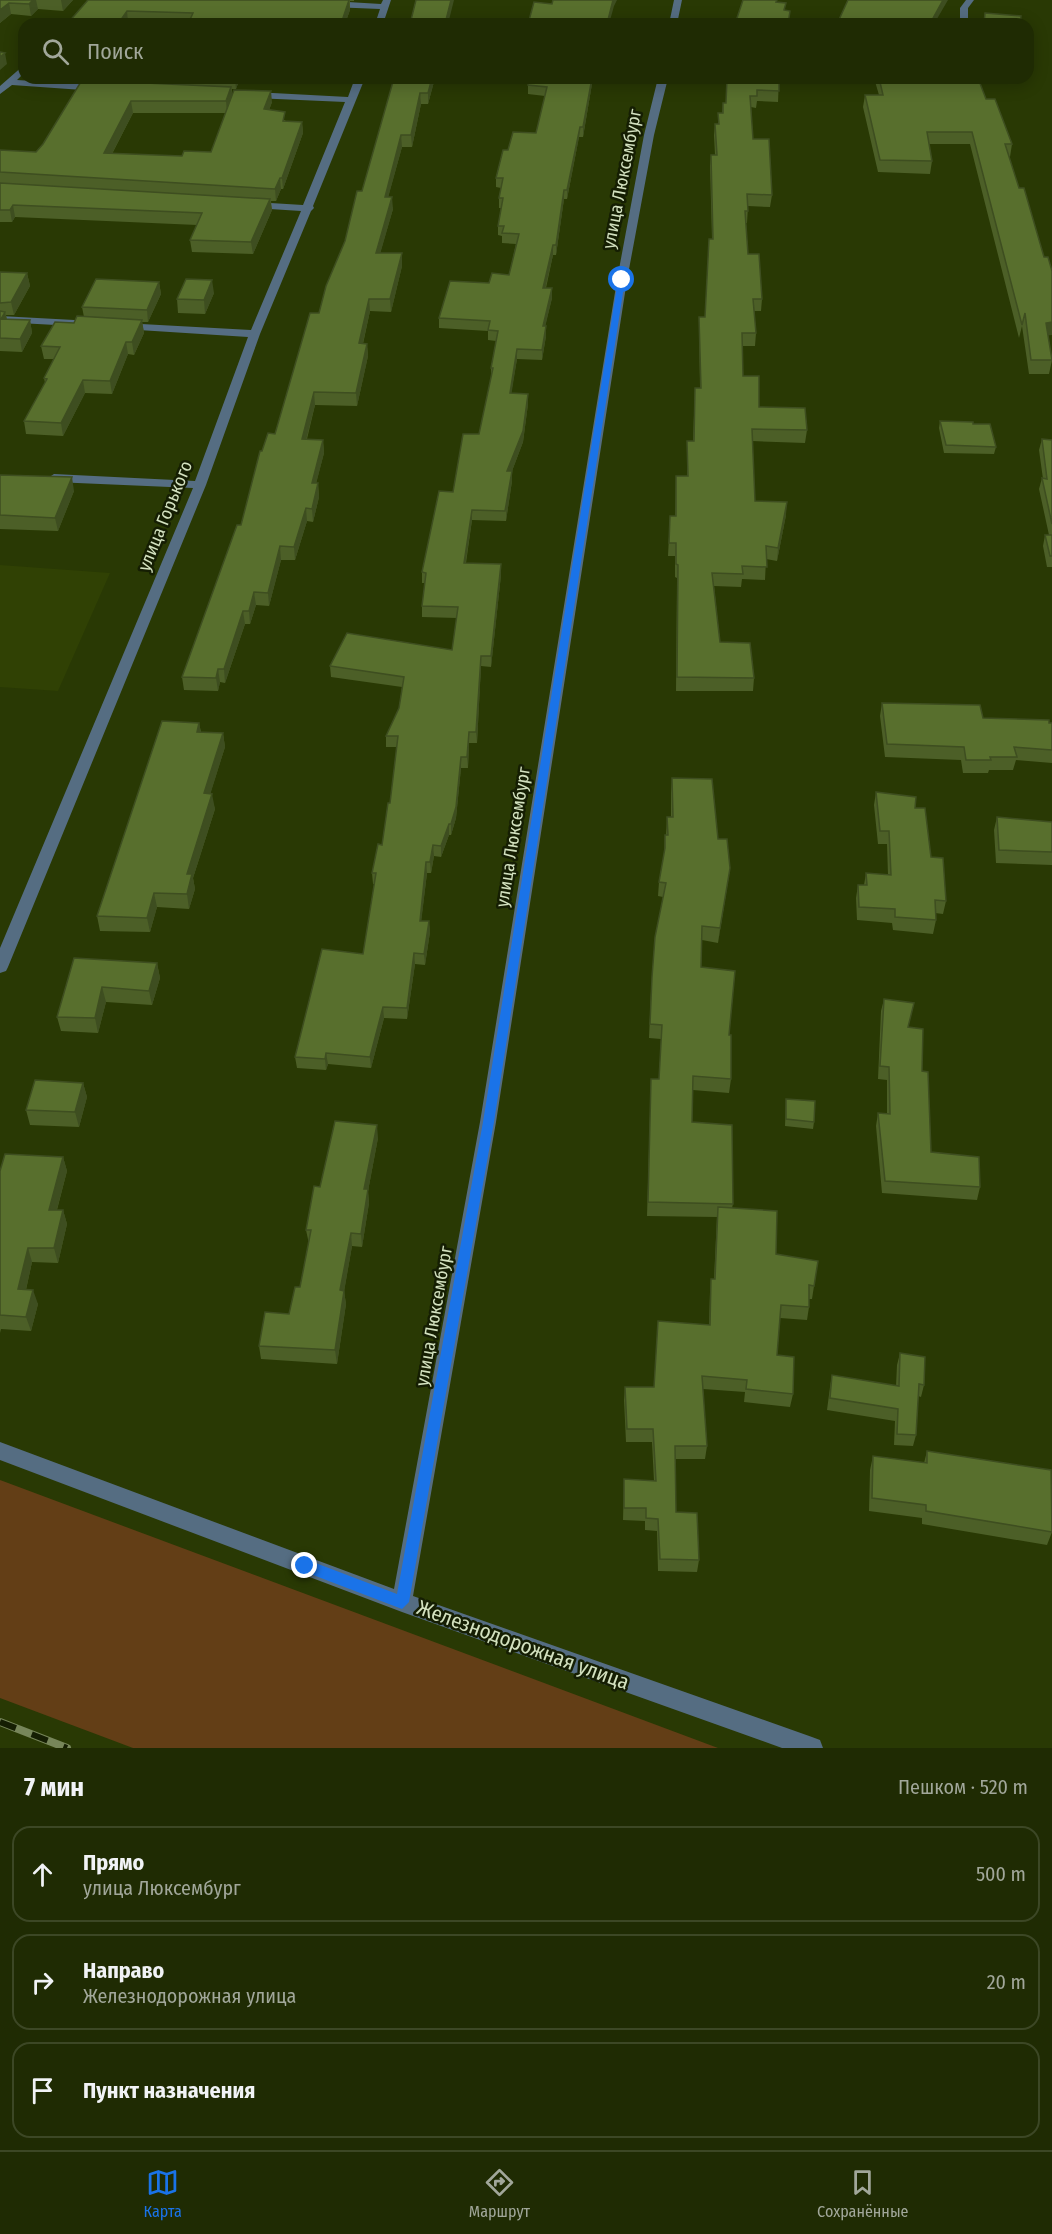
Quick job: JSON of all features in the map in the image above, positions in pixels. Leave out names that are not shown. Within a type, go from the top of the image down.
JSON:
[{"type":"street","points":[[674,18],[678,0]]},
{"type":"street","points":[[964,18],[964,8],[970,0]]},
{"type":"street","points":[[317,4],[386,4]]},
{"type":"street","points":[[0,91],[18,74]]},
{"type":"street","points":[[9,82],[18,83]]},
{"type":"street","points":[[42,84],[109,88]]},
{"type":"street","name":"улица Горького","points":[[1,960],[200,485],[255,334],[309,208],[358,84]]},
{"type":"street","name":"улица Люксембург","points":[[402,1602],[489,1122],[622,280],[649,135],[662,84]]},
{"type":"street","points":[[236,94],[351,100]]},
{"type":"street","points":[[238,204],[309,208]]},
{"type":"street","points":[[0,319],[255,334]]},
{"type":"street","points":[[35,477],[200,485]]},
{"type":"street","name":"Железнодорожная улица","points":[[0,1451],[402,1602],[812,1748]]},
{"type":"shaded area","points":[[0,565],[110,573],[58,691],[0,687]]},
{"type":"shaded area","points":[[0,1480],[718,1748],[133,1748],[0,1698]]},
{"type":"building","points":[[0,0],[33,0],[29,4],[9,3],[0,10]]},
{"type":"building","points":[[88,0],[349,0],[343,18],[191,18],[193,13],[127,11],[122,18],[72,18]]},
{"type":"building","points":[[416,0],[451,0],[446,18],[412,18]]},
{"type":"building","points":[[553,0],[613,0],[608,18],[530,18],[534,2],[552,4]]},
{"type":"building","points":[[743,0],[777,0],[776,2],[786,3],[784,10],[790,11],[789,18],[737,18]]},
{"type":"building","points":[[848,0],[943,0],[933,18],[840,18]]},
{"type":"building","points":[[985,13],[1021,16],[1021,18],[985,18]]},
{"type":"building","points":[[80,84],[231,87],[226,101],[131,101],[104,153],[182,156],[184,151],[211,152],[234,90],[271,91],[264,109],[285,112],[283,121],[302,122],[282,178],[275,189],[0,172],[0,150],[36,152]]},
{"type":"building","points":[[392,84],[430,84],[428,93],[420,93],[411,135],[401,135],[385,197],[392,197],[376,253],[402,253],[390,299],[369,299],[359,343],[367,344],[356,393],[314,392],[302,439],[323,440],[312,483],[318,483],[312,509],[306,508],[294,547],[280,546],[268,593],[254,592],[249,611],[243,611],[224,669],[218,669],[216,678],[182,677],[237,525],[241,525],[260,451],[262,451],[268,433],[275,434],[310,313],[319,313],[326,286],[345,241],[357,191],[362,191]]},
{"type":"building","points":[[591,84],[583,127],[580,127],[567,190],[564,190],[556,245],[553,245],[543,288],[552,288],[543,326],[546,326],[542,350],[517,349],[510,393],[528,394],[523,431],[507,471],[512,471],[505,511],[472,510],[464,563],[501,564],[491,656],[481,656],[476,732],[469,732],[467,757],[461,757],[456,807],[451,824],[449,824],[441,846],[433,845],[430,862],[426,862],[420,921],[429,921],[424,954],[414,953],[407,1008],[383,1007],[370,1057],[326,1053],[325,1059],[295,1057],[322,949],[363,954],[376,873],[372,873],[378,844],[382,845],[388,803],[390,803],[398,736],[386,736],[399,708],[404,677],[330,666],[347,633],[452,650],[458,607],[422,606],[426,573],[422,572],[439,491],[453,492],[463,434],[479,434],[498,331],[488,330],[490,321],[439,318],[450,281],[489,283],[492,273],[509,275],[519,234],[502,233],[504,226],[498,226],[503,198],[499,198],[503,178],[496,178],[503,150],[508,150],[513,132],[536,133],[547,87],[528,85]]},
{"type":"building","points":[[727,84],[779,84],[779,91],[757,90],[757,96],[750,96],[753,139],[769,139],[772,195],[747,194],[748,211],[745,211],[748,254],[759,254],[762,299],[753,299],[756,333],[742,333],[743,376],[759,376],[759,407],[805,408],[807,430],[752,429],[755,501],[787,502],[778,548],[766,546],[767,567],[742,566],[743,574],[712,573],[720,642],[750,643],[754,678],[677,677],[678,565],[676,564],[676,543],[669,543],[670,516],[676,516],[676,476],[688,476],[687,441],[694,441],[695,388],[701,388],[699,317],[705,317],[709,239],[713,239],[711,155],[717,155],[715,124],[719,124],[718,113],[723,113],[723,103],[726,103]]},
{"type":"building","points":[[880,84],[980,84],[986,99],[995,99],[1012,144],[1005,144],[1019,188],[1024,188],[1044,257],[1048,257],[1052,271],[1052,322],[1046,323],[1052,360],[1031,360],[1025,313],[1022,325],[972,132],[927,132],[932,161],[880,160],[865,95],[883,95]]},
{"type":"building","points":[[0,183],[270,199],[251,242],[190,240],[202,213],[13,205],[10,210],[0,210]]},
{"type":"building","points":[[0,272],[27,273],[11,302],[0,303]]},
{"type":"building","points":[[96,279],[159,282],[147,310],[82,307]]},
{"type":"building","points":[[186,279],[212,280],[204,300],[177,299]]},
{"type":"building","points":[[0,311],[5,312],[1,319],[30,320],[20,339],[0,338]]},
{"type":"building","points":[[77,316],[142,320],[132,342],[126,342],[110,381],[83,380],[61,423],[24,421],[47,379],[44,378],[60,347],[41,346],[55,322],[74,323]]},
{"type":"building","points":[[940,421],[990,424],[996,447],[946,445]]},
{"type":"building","points":[[1042,439],[1052,440],[1052,524],[1042,478],[1047,479]]},
{"type":"building","points":[[0,475],[72,477],[55,518],[0,515]]},
{"type":"building","points":[[1045,535],[1052,535],[1052,556],[1050,556]]},
{"type":"building","points":[[882,703],[980,705],[983,718],[1049,720],[1049,723],[1052,723],[1052,750],[1014,747],[1017,757],[966,760],[964,747],[887,744]]},
{"type":"building","points":[[162,721],[199,723],[197,732],[223,733],[204,793],[212,794],[187,874],[192,874],[187,894],[154,893],[147,918],[97,916]]},
{"type":"building","points":[[672,778],[712,779],[718,839],[727,839],[730,868],[720,928],[702,926],[701,967],[735,971],[729,1035],[731,1035],[731,1079],[693,1076],[692,1122],[732,1125],[733,1204],[648,1202],[651,1079],[659,1079],[662,1025],[650,1024],[652,977],[655,937],[666,883],[659,882],[665,835],[668,835],[667,817],[673,817]]},
{"type":"building","points":[[876,792],[916,797],[915,808],[925,808],[931,857],[943,858],[946,901],[935,900],[936,920],[895,917],[895,909],[859,907],[858,885],[867,885],[866,873],[891,875],[889,831],[880,831]]},
{"type":"building","points":[[997,817],[1052,822],[1052,852],[999,850]]},
{"type":"building","points":[[74,958],[157,963],[149,991],[102,987],[95,1018],[57,1017]]},
{"type":"building","points":[[884,999],[914,1003],[908,1027],[923,1029],[922,1071],[928,1072],[931,1152],[979,1157],[980,1187],[885,1181],[878,1113],[890,1114],[889,1067],[880,1066]]},
{"type":"building","points":[[35,1080],[83,1083],[75,1112],[26,1110]]},
{"type":"building","points":[[786,1099],[815,1101],[814,1122],[786,1119]]},
{"type":"building","points":[[335,1121],[377,1125],[364,1189],[368,1189],[361,1234],[351,1233],[340,1290],[344,1291],[335,1350],[259,1346],[265,1312],[289,1314],[295,1287],[300,1287],[311,1230],[306,1230],[314,1186],[320,1187]]},
{"type":"building","points":[[5,1154],[63,1157],[49,1210],[63,1210],[54,1248],[28,1248],[18,1289],[33,1290],[26,1317],[0,1315],[0,1171]]},
{"type":"building","points":[[718,1207],[777,1211],[776,1254],[818,1261],[814,1286],[809,1285],[809,1307],[781,1305],[777,1355],[794,1357],[793,1394],[746,1389],[747,1380],[702,1376],[707,1446],[675,1446],[676,1512],[697,1513],[699,1560],[660,1559],[658,1519],[646,1518],[646,1508],[624,1508],[624,1479],[656,1481],[653,1429],[627,1429],[625,1387],[654,1387],[658,1321],[710,1325],[711,1279],[715,1279]]},
{"type":"building","points":[[900,1353],[925,1357],[924,1385],[919,1384],[916,1435],[897,1434],[898,1409],[830,1398],[832,1375],[899,1386]]},
{"type":"building","points":[[927,1451],[1051,1470],[1052,1532],[926,1511],[926,1505],[872,1498],[873,1456],[927,1463]]},
{"type":"railway","points":[[0,1722],[67,1748]]},
{"type":"route","points":[[305,1566],[402,1602],[489,1122],[622,280]]}]
